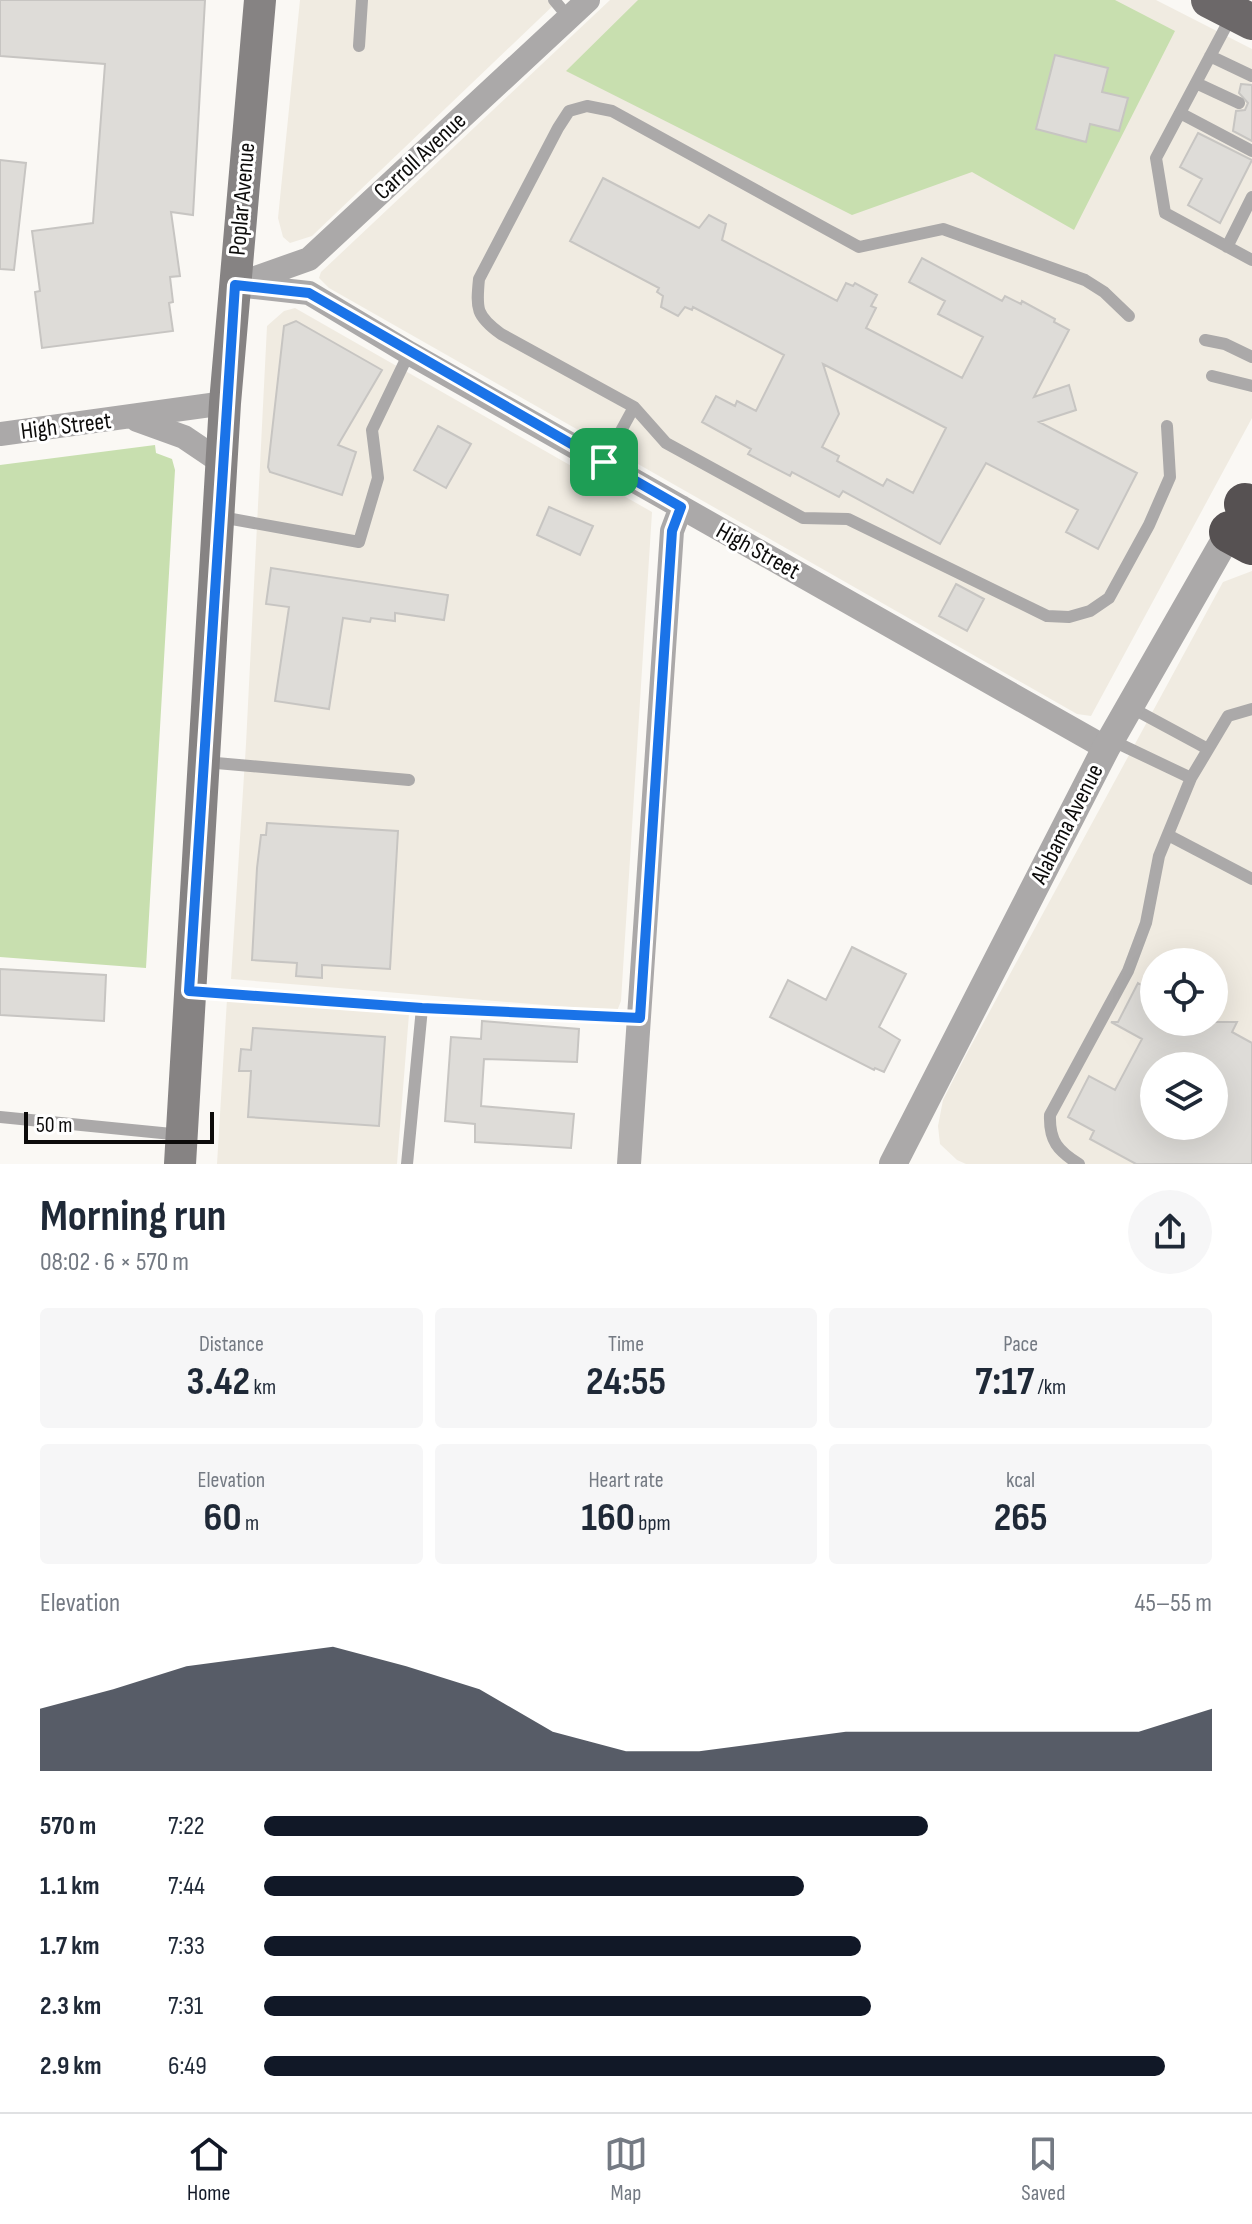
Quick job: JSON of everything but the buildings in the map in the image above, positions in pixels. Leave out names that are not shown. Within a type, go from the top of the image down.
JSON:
[{"type":"main road","name":"Poplar Avenue","points":[[181,1149],[225,403],[260,0]]},
{"type":"street","name":"Carroll Avenue","points":[[235,285],[309,259],[561,9],[588,0]]},
{"type":"street","name":"High Street","points":[[235,285],[309,293],[681,507],[1108,744]]},
{"type":"street","name":"High Street","points":[[0,434],[225,403]]},
{"type":"street","name":"High Street","points":[[131,418],[167,429],[221,462]]},
{"type":"street","points":[[629,1164],[672,531],[681,507]]},
{"type":"street","name":"Alabama Avenue","points":[[893,1164],[1108,744],[1246,516]]},
{"type":"lane","points":[[359,46],[362,0]]},
{"type":"lane","points":[[1232,11],[1156,158],[1165,213],[1179,224],[1252,260]]},
{"type":"lane","points":[[1210,56],[1252,76]]},
{"type":"lane","points":[[1196,83],[1239,103]]},
{"type":"lane","points":[[1129,316],[1104,292],[1085,280],[943,229],[859,247],[612,111],[587,106],[569,111],[558,128],[479,279],[477,302],[482,320],[501,334],[634,407],[666,443],[803,518],[848,519],[1047,616],[1069,617],[1090,611],[1109,598],[1149,525],[1170,477],[1167,426]]},
{"type":"lane","points":[[1180,113],[1252,151]]},
{"type":"lane","points":[[1227,247],[1252,197]]},
{"type":"lane","points":[[1205,340],[1225,344],[1252,357]]},
{"type":"lane","points":[[219,517],[359,542],[378,478],[372,430],[409,353]]},
{"type":"lane","points":[[1212,376],[1252,386]]},
{"type":"lane","points":[[604,462],[634,407]]},
{"type":"lane","points":[[1130,707],[1206,748]]},
{"type":"lane","points":[[1079,1164],[1058,1151],[1049,1130],[1050,1115],[1128,971],[1146,923],[1159,856],[1191,778],[1206,748],[1228,716],[1252,709]]},
{"type":"lane","points":[[1108,744],[1191,778]]},
{"type":"lane","points":[[202,762],[409,780]]},
{"type":"lane","points":[[1168,835],[1252,879]]},
{"type":"lane","points":[[189,991],[422,1008],[640,1018]]},
{"type":"lane","points":[[407,1164],[422,1008]]},
{"type":"lane","points":[[0,1117],[181,1149]]},
{"type":"shaded area","points":[[300,0],[559,0],[312,236],[290,243],[283,237],[278,218]]},
{"type":"shaded area","points":[[610,0],[1156,0],[1252,49],[1252,418],[1091,716],[1077,714],[329,288],[319,278],[321,272]]},
{"type":"shaded area","points":[[295,308],[652,512],[621,1001],[617,1011],[231,979],[267,326],[284,311]]},
{"type":"shaded area","points":[[1252,571],[1252,1164],[966,1164],[940,1144],[938,1126],[943,1100],[1223,582]]},
{"type":"shaded area","points":[[227,999],[409,1014],[397,1164],[217,1164]]},
{"type":"green space","points":[[638,0],[1115,0],[1175,31],[1074,230],[972,172],[852,215],[566,71]]},
{"type":"green space","points":[[155,445],[156,453],[172,459],[175,470],[146,968],[0,957],[0,465]]},
{"type":"route","points":[[235,285],[309,293],[604,462],[681,507],[672,531],[640,1018],[422,1008],[189,991],[235,285]]}]
